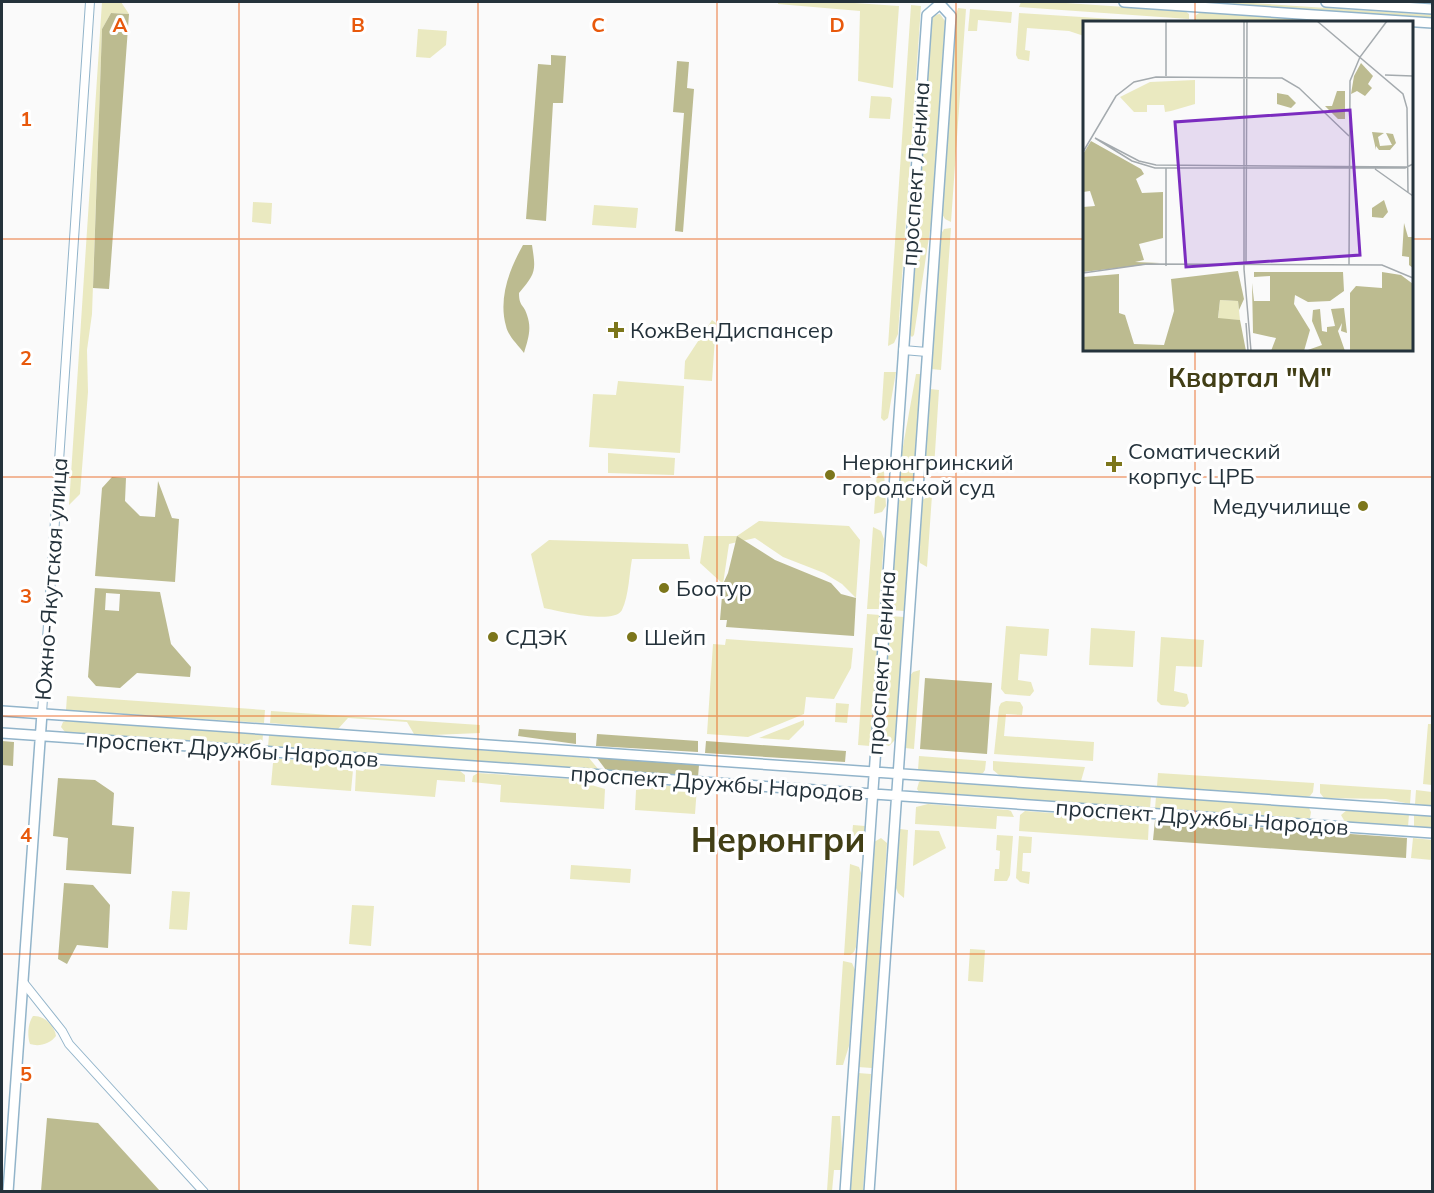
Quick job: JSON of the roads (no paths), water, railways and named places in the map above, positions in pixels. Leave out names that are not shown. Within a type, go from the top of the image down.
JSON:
[{"type":"street","name":"Южно-Якутская улица","points":[[8,1191],[90,2]]},
{"type":"street","points":[[1124,2],[1403,21]]},
{"type":"street","points":[[1326,2],[1432,9]]},
{"type":"street","name":"проспект Ленина","points":[[845,1191],[927,15],[940,3],[951,16],[869,1191]]},
{"type":"street","points":[[1413,22],[1432,23]]},
{"type":"street","points":[[903,350],[927,352]]},
{"type":"street","name":"проспект Дружбы Народов","points":[[2,711],[1432,811]]},
{"type":"street","name":"проспект Дружбы Народов","points":[[2,733],[1432,833]]},
{"type":"street","points":[[23,982],[62,1031],[69,1044],[204,1191]]},
{"type":"place","name":"КожВенДиспансер","points":[[616,330]]},
{"type":"place","name":"Соматический корпус ЦРБ","points":[[1114,464]]},
{"type":"place","name":"Нерюнгринский городской суд","points":[[830,475]]},
{"type":"place","name":"Медучилище","points":[[1363,506]]},
{"type":"place","name":"Боотур","points":[[664,588]]},
{"type":"place","name":"СДЭК","points":[[493,637]]},
{"type":"place","name":"Шейп","points":[[632,637]]},
{"type":"district","name":"Квартал \"М\"","points":[[1250,378]]},
{"type":"district","name":"Нерюнгри","points":[[778,840]]}]
